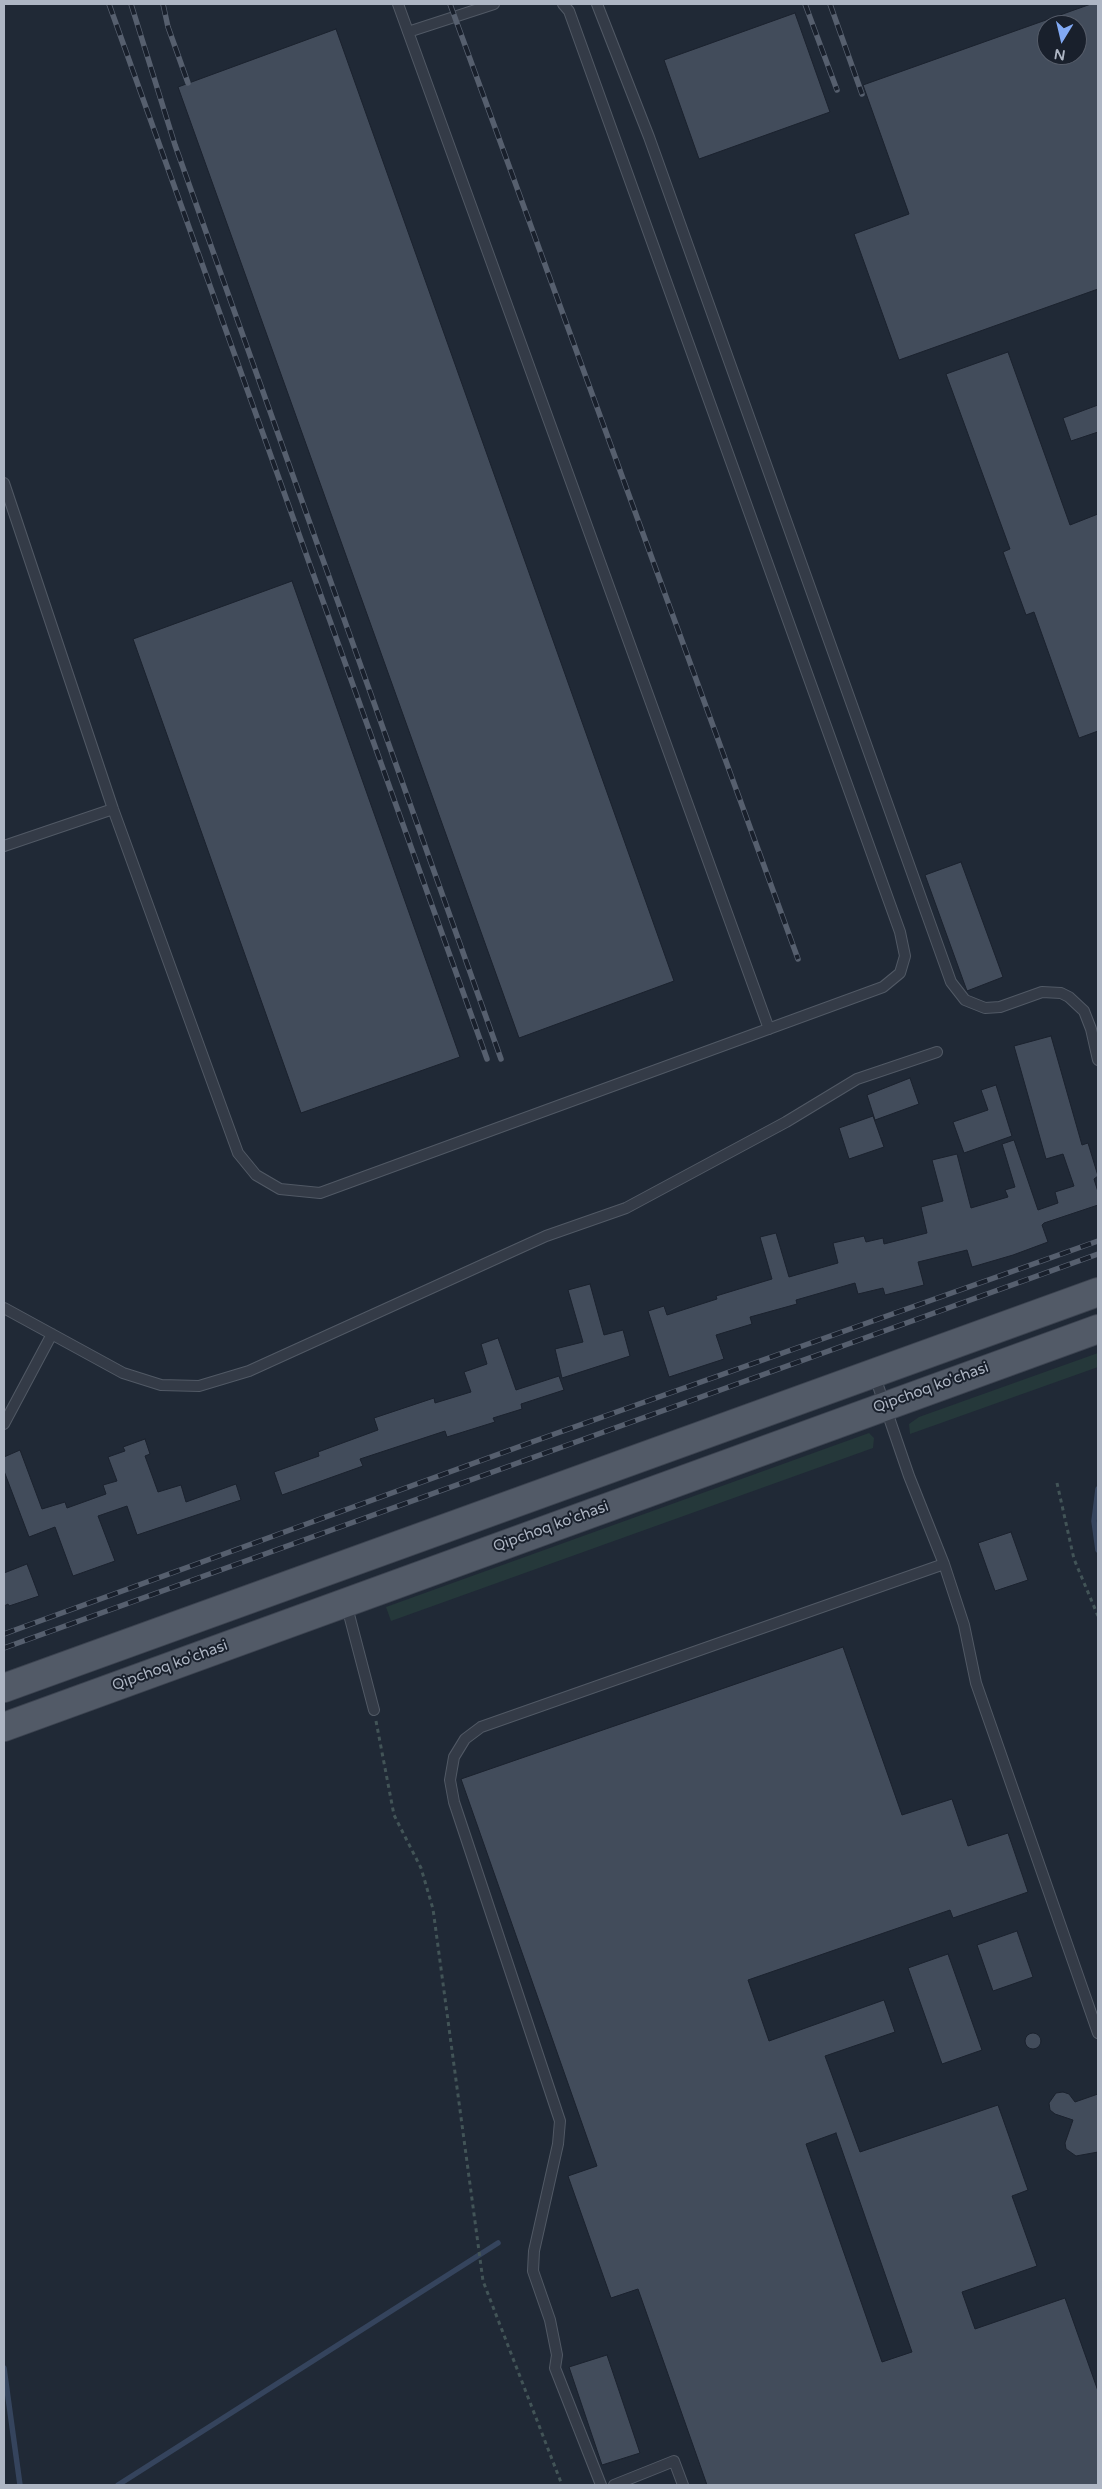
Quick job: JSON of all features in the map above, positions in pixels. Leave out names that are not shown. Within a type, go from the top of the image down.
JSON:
[{"type":"main road","points":[[4,1688],[1098,1292]]},
{"type":"main road","name":"Qipchoq ko'chasi","points":[[4,1727],[1098,1329]]},
{"type":"lane","points":[[398,4],[769,1029]]},
{"type":"lane","points":[[408,32],[494,4]]},
{"type":"lane","points":[[4,483],[113,809],[238,1153],[256,1174],[280,1189],[320,1193],[883,988],[900,973],[905,956],[900,932],[569,11],[563,4]]},
{"type":"lane","points":[[597,4],[650,137],[951,982],[964,1000],[985,1008],[1000,1007],[1042,992],[1069,997],[1084,1011],[1092,1029],[1098,1060]]},
{"type":"lane","points":[[4,846],[113,809]]},
{"type":"lane","points":[[4,1308],[123,1374],[161,1385],[199,1386],[250,1371],[546,1236],[626,1208],[786,1122],[857,1079],[937,1052]]},
{"type":"lane","points":[[4,1424],[52,1334]]},
{"type":"lane","points":[[874,1373],[944,1564],[964,1625],[976,1683],[1098,2033]]},
{"type":"lane","points":[[601,2485],[555,2368],[557,2355],[550,2320],[533,2271],[534,2251],[558,2144],[560,2121],[454,1802],[450,1780],[454,1757],[465,1739],[481,1727],[944,1564]]},
{"type":"lane","points":[[345,1602],[374,1710]]},
{"type":"lane","points":[[614,2485],[674,2461],[683,2485]]},
{"type":"path","points":[[1057,1483],[1074,1559],[1098,1616]]},
{"type":"path","points":[[374,1710],[394,1816],[421,1868],[433,1909],[483,2281],[562,2485]]},
{"type":"shaded area","points":[[1098,1353],[1098,1367],[910,1434],[909,1424],[919,1417]]},
{"type":"shaded area","points":[[869,1433],[874,1438],[873,1448],[391,1621],[386,1607]]},
{"type":"building","points":[[1091,4],[1098,4],[1098,289],[899,360],[854,234],[909,214],[863,85],[1037,23],[1037,65],[1087,65],[1087,15],[1060,15]]},
{"type":"building","points":[[795,13],[830,112],[699,159],[664,60]]},
{"type":"building","points":[[336,29],[674,981],[519,1038],[178,87]]},
{"type":"building","points":[[1008,352],[1070,525],[1098,514],[1098,731],[1079,738],[1034,612],[1026,615],[1003,552],[1010,549],[946,374]]},
{"type":"building","points":[[1098,405],[1098,432],[1071,441],[1063,418]]},
{"type":"building","points":[[292,581],[460,1057],[301,1113],[133,639]]},
{"type":"building","points":[[961,862],[1003,977],[967,991],[925,875]]},
{"type":"building","points":[[1051,1036],[1082,1145],[1088,1143],[1098,1176],[1094,1179],[1098,1192],[1098,1205],[1044,1223],[1042,1225],[1048,1242],[1013,1255],[972,1267],[967,1250],[918,1262],[924,1285],[885,1295],[883,1288],[858,1294],[855,1283],[796,1300],[797,1304],[750,1317],[752,1324],[716,1335],[724,1359],[669,1377],[648,1311],[664,1306],[667,1315],[717,1299],[716,1296],[772,1279],[760,1237],[776,1233],[789,1277],[838,1263],[833,1243],[864,1236],[866,1242],[883,1238],[884,1244],[927,1233],[921,1207],[943,1201],[932,1160],[957,1154],[971,1208],[1008,1197],[1005,1190],[1015,1187],[1002,1144],[1014,1140],[1038,1210],[1058,1203],[1055,1192],[1074,1186],[1063,1154],[1046,1159],[1014,1046]]},
{"type":"building","points":[[910,1078],[919,1104],[875,1120],[867,1095]]},
{"type":"building","points":[[996,1085],[1012,1136],[964,1153],[953,1122],[988,1110],[981,1090]]},
{"type":"building","points":[[873,1116],[884,1147],[849,1159],[839,1128]]},
{"type":"building","points":[[590,1284],[604,1335],[623,1330],[630,1356],[562,1378],[555,1349],[583,1342],[568,1290]]},
{"type":"building","points":[[498,1338],[516,1390],[559,1376],[564,1390],[521,1404],[522,1409],[493,1418],[495,1422],[447,1437],[445,1431],[360,1459],[363,1466],[282,1495],[274,1472],[319,1456],[318,1452],[378,1430],[374,1418],[434,1398],[435,1403],[471,1392],[464,1372],[487,1364],[481,1344]]},
{"type":"building","points":[[145,1439],[150,1454],[145,1456],[158,1492],[181,1485],[186,1502],[236,1484],[241,1500],[137,1535],[127,1506],[98,1516],[115,1561],[73,1576],[55,1527],[29,1537],[4,1471],[4,1457],[20,1450],[42,1509],[65,1502],[67,1508],[106,1494],[103,1485],[117,1481],[108,1457],[125,1451],[123,1447]]},
{"type":"building","points":[[1011,1532],[1028,1580],[995,1591],[978,1543]]},
{"type":"building","points":[[27,1564],[39,1596],[4,1606],[4,1573]]},
{"type":"building","points":[[843,1647],[902,1815],[952,1799],[968,1846],[1008,1833],[1028,1892],[953,1918],[950,1910],[748,1980],[769,2041],[884,2000],[895,2032],[825,2056],[860,2152],[998,2105],[1028,2190],[1012,2196],[1037,2266],[962,2292],[975,2329],[1065,2298],[1098,2391],[1098,2485],[707,2485],[638,2289],[611,2298],[568,2176],[597,2166],[461,1779]],"holes":[[[836,2133],[912,2352],[882,2362],[806,2144]]]},
{"type":"building","points":[[1017,1931],[1033,1977],[993,1991],[977,1945]]},
{"type":"building","points":[[948,1954],[982,2050],[942,2064],[908,1968]]},
{"type":"building","points":[[1033,2033],[1041,2041],[1033,2049],[1025,2041]]},
{"type":"building","points":[[1063,2092],[1069,2094],[1075,2102],[1098,2094],[1098,2152],[1076,2156],[1066,2149],[1065,2143],[1073,2120],[1055,2114],[1050,2110],[1049,2103],[1056,2093]]},
{"type":"building","points":[[607,2355],[640,2453],[602,2465],[569,2367]]},
{"type":"waterway","points":[[1098,1489],[1094,1521],[1098,1550]]},
{"type":"waterway","points":[[118,2485],[498,2243]]},
{"type":"waterway","points":[[4,2368],[20,2485]]},
{"type":"railway","points":[[109,4],[487,1059]]},
{"type":"railway","points":[[131,4],[175,145],[501,1059]]},
{"type":"railway","points":[[163,4],[168,27],[188,83]]},
{"type":"railway","points":[[450,4],[798,959]]},
{"type":"railway","points":[[805,4],[837,90]]},
{"type":"railway","points":[[830,4],[862,94]]},
{"type":"railway","points":[[4,1634],[532,1442],[1098,1241]]},
{"type":"railway","points":[[4,1648],[1098,1254]]}]
